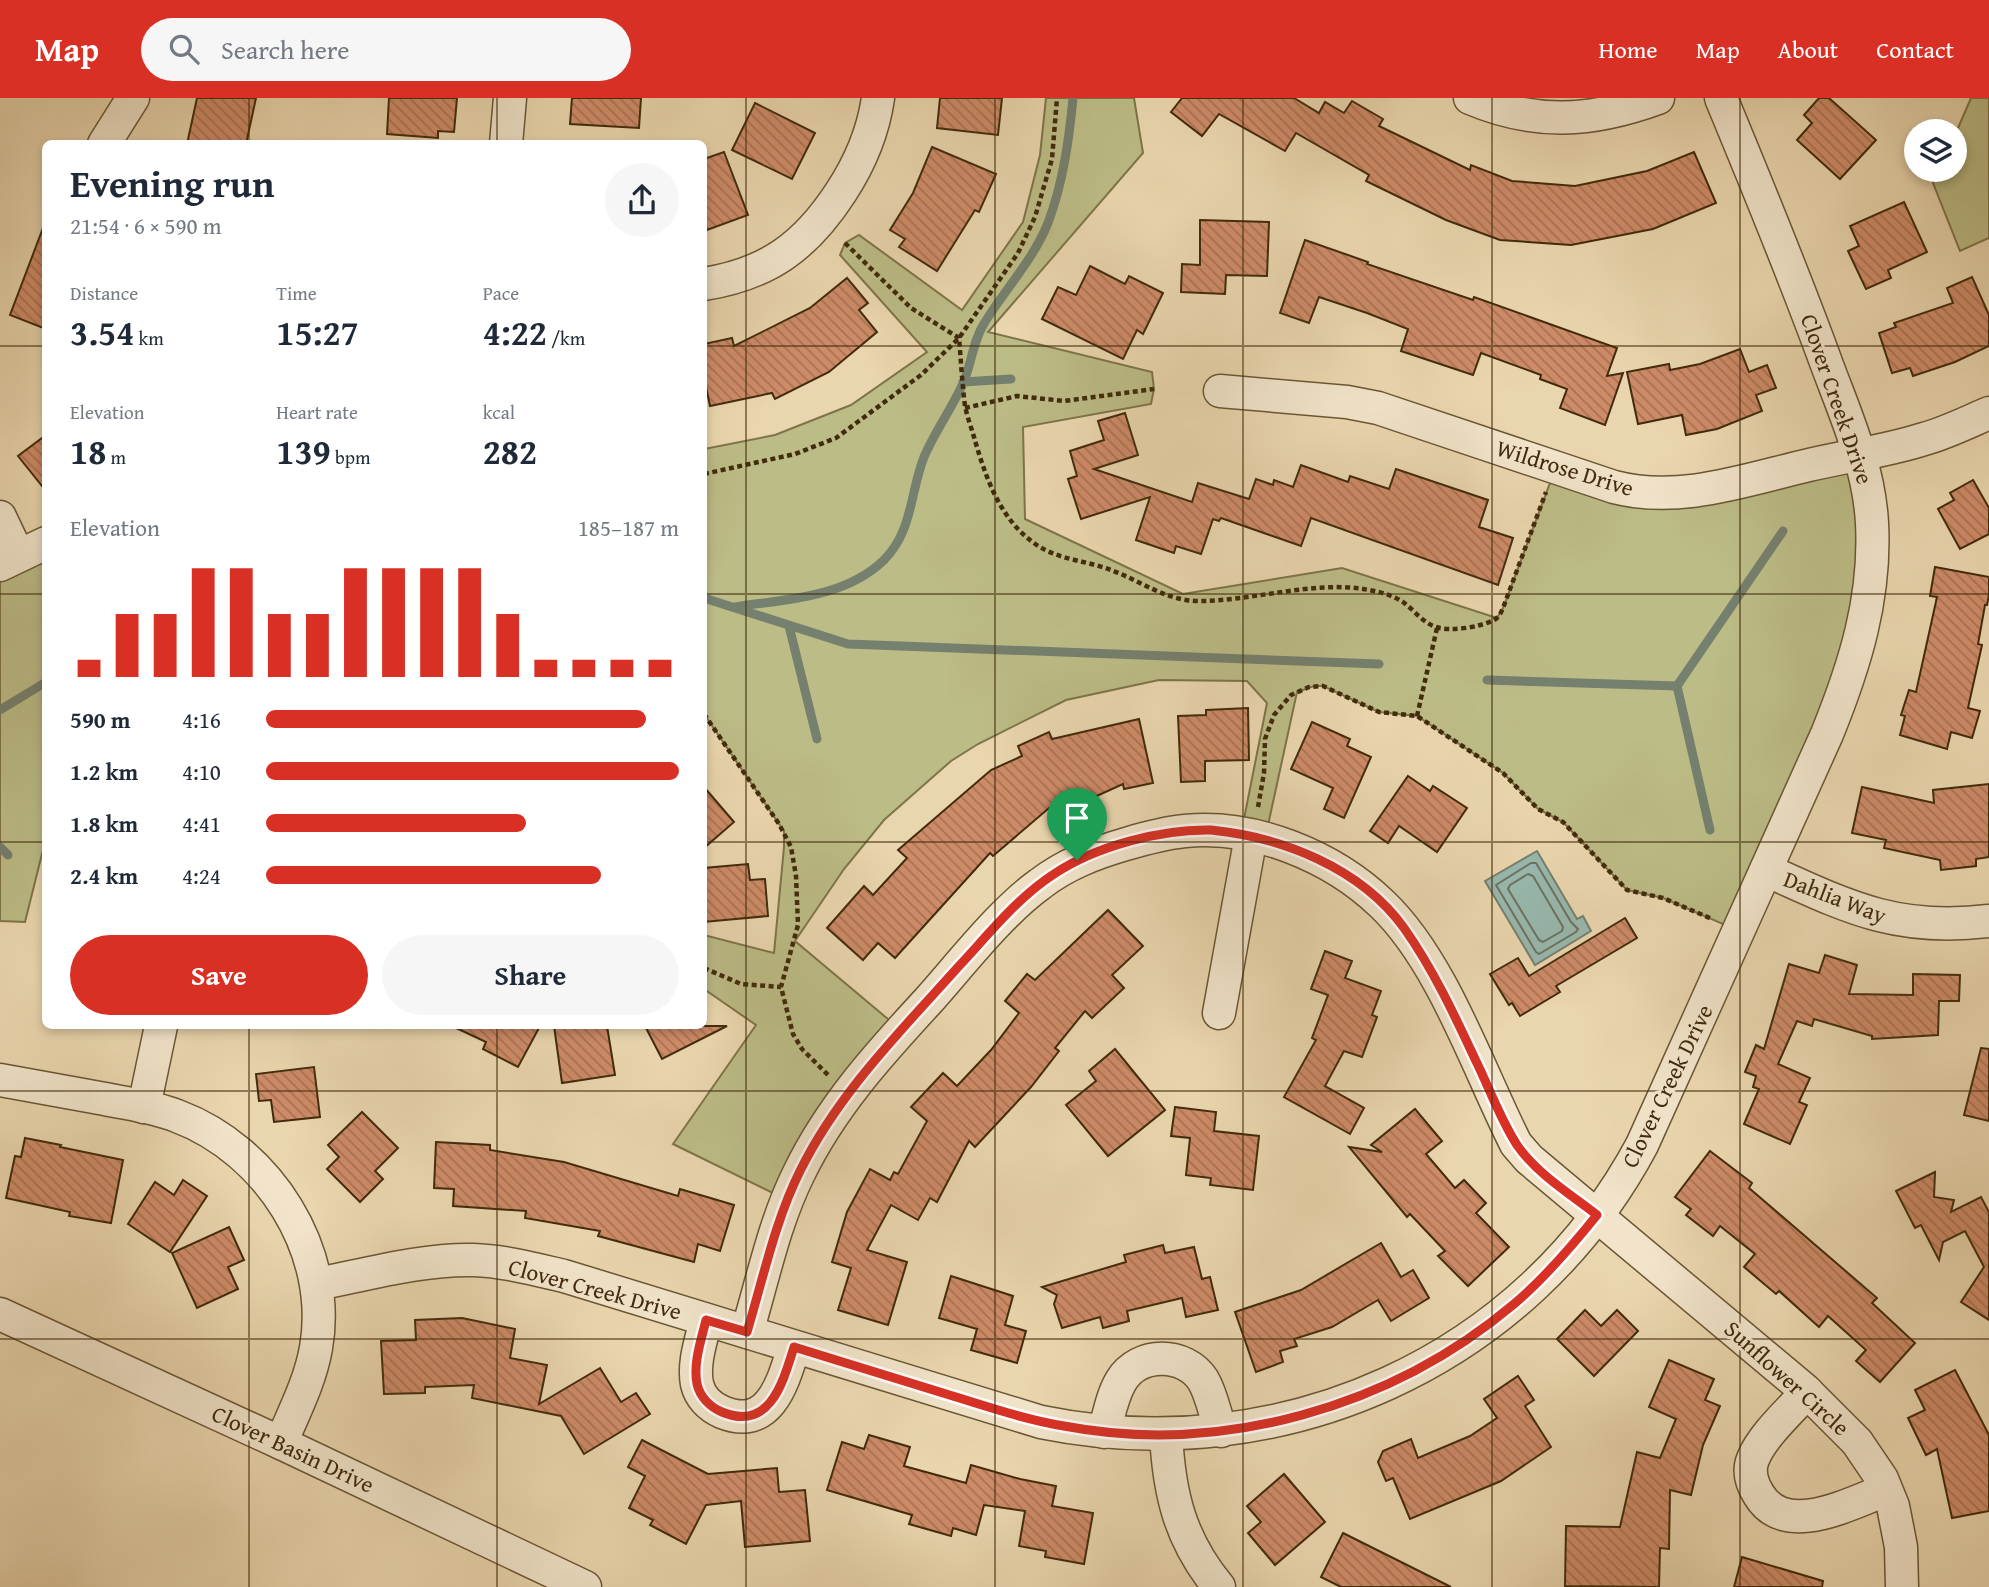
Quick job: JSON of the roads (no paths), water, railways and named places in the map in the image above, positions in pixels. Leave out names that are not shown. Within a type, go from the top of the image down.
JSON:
[{"type":"street","points":[[107,140],[133,98]]},
{"type":"street","points":[[506,140],[510,98]]},
{"type":"street","points":[[707,283],[742,275],[765,265],[789,252],[814,229],[856,168],[868,142],[878,98]]},
{"type":"street","points":[[1470,98],[1516,114],[1557,119],[1603,114],[1658,98]]},
{"type":"street","name":"Clover Creek Drive","points":[[318,1284],[441,1261],[492,1261],[564,1276],[1020,1416],[1065,1427],[1104,1432],[1166,1434],[1221,1431],[1278,1421],[1335,1404],[1395,1380],[1441,1356],[1517,1302],[1562,1257],[1597,1215],[1633,1161],[1653,1124],[1844,691],[1859,647],[1871,580],[1870,496],[1860,453],[1793,273],[1721,98]]},
{"type":"street","name":"Wildrose Drive","points":[[1220,391],[1347,402],[1378,408],[1614,487],[1651,494],[1716,487],[1924,439],[1989,413]]},
{"type":"street","points":[[0,517],[21,554]]},
{"type":"street","points":[[1219,1013],[1254,825]]},
{"type":"street","name":"Sunflower Circle","points":[[747,1332],[787,1200],[804,1163],[830,1118],[877,1057],[1021,900],[1046,879],[1077,860],[1145,838],[1254,825],[1294,849],[1338,870],[1364,888],[1397,919],[1443,992],[1516,1143],[1538,1168],[1807,1392],[1857,1442],[1871,1461],[1895,1514],[1899,1533],[1902,1587]]},
{"type":"street","name":"Dahlia Way","points":[[1766,870],[1834,901],[1892,919],[1929,924],[1989,921]]},
{"type":"street","points":[[144,1107],[160,1029]]},
{"type":"street","points":[[0,1080],[144,1107],[180,1117],[206,1129],[235,1149],[274,1190],[308,1248],[318,1284],[317,1345],[314,1358],[281,1443]]},
{"type":"street","name":"Clover Basin Drive","points":[[0,1314],[585,1587]]},
{"type":"street","points":[[706,1320],[697,1359],[697,1385],[706,1401],[723,1412],[747,1417],[758,1413],[773,1400],[784,1378],[794,1347]]},
{"type":"street","points":[[1104,1432],[1119,1385],[1125,1376],[1142,1363],[1164,1358],[1182,1362],[1199,1375],[1221,1431]]},
{"type":"street","points":[[1807,1392],[1758,1448],[1752,1461],[1752,1481],[1763,1501],[1780,1513],[1803,1517],[1823,1513],[1886,1490]]},
{"type":"street","points":[[1166,1434],[1169,1482],[1176,1509],[1197,1555],[1219,1587]]},
{"type":"water","points":[[1537,851],[1577,919],[1583,916],[1591,931],[1535,965],[1485,881]]},
{"type":"waterway","points":[[735,607],[814,595],[851,582],[884,560],[901,537],[919,470],[964,381],[981,329],[1027,262],[1048,223],[1065,161],[1073,98]]},
{"type":"waterway","points":[[963,382],[1011,379]]},
{"type":"waterway","points":[[1710,830],[1677,686],[1783,531]]},
{"type":"waterway","points":[[707,599],[848,644],[1379,664]]},
{"type":"waterway","points":[[789,626],[817,739]]},
{"type":"waterway","points":[[1487,680],[1677,686]]},
{"type":"waterway","points":[[0,710],[42,684]]},
{"type":"waterway","points":[[0,847],[8,855]]}]
